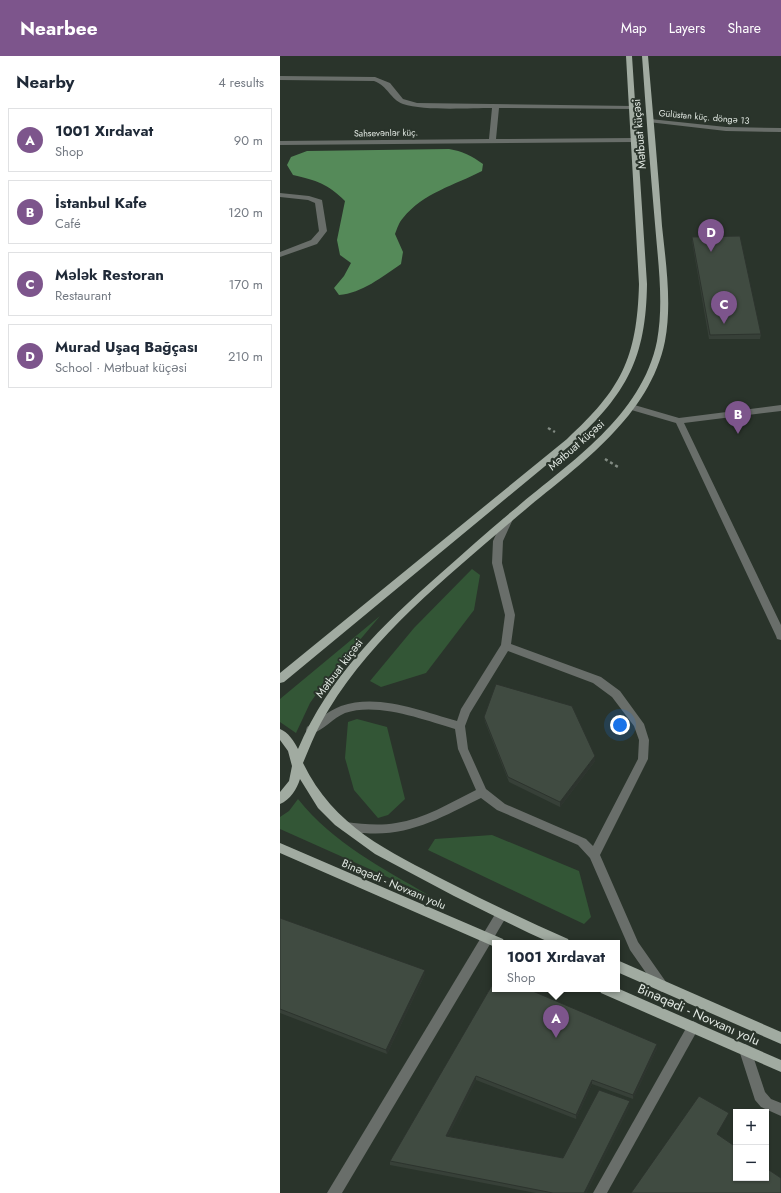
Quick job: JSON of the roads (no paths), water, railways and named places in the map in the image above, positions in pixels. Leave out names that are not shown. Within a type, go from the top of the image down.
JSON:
[{"type":"main road","name":"Mətbuat küçəsi","points":[[280,799],[290,789],[295,780],[298,763],[311,730],[329,699],[354,665],[396,618],[612,430],[631,407],[656,361],[662,336],[664,280],[643,140],[640,108],[629,56]]},
{"type":"main road","name":"Mətbuat küçəsi","points":[[280,680],[570,441],[592,421],[607,403],[623,379],[640,335],[642,311],[643,140],[640,108],[645,56]]},
{"type":"main road","points":[[280,734],[289,741],[295,751],[304,779],[310,790],[329,812],[346,827],[391,858],[501,915],[557,940]]},
{"type":"main road","name":"Binəqədi - Novxanı yolu","points":[[280,848],[492,941]]},
{"type":"main road","points":[[620,967],[781,1038]]},
{"type":"main road","name":"Binəqədi - Novxanı yolu","points":[[612,992],[781,1066]]},
{"type":"street","points":[[280,78],[375,79],[384,82],[389,86],[398,99],[406,103],[417,105],[640,108]]},
{"type":"street","points":[[492,142],[496,106]]},
{"type":"street","name":"Gülüstan küç. döngə 13","points":[[641,121],[726,129],[781,130]]},
{"type":"street","name":"Sahsevənlər küç.","points":[[280,143],[643,140]]},
{"type":"street","points":[[280,195],[309,198],[319,202],[323,231],[314,242],[280,255]]},
{"type":"street","points":[[631,407],[679,421],[781,408]]},
{"type":"street","points":[[679,421],[781,636]]},
{"type":"street","points":[[508,519],[498,541],[497,563],[510,615],[509,631],[506,646],[465,712],[460,726],[463,749],[482,792],[501,807],[582,842],[594,855],[634,946],[662,986]]},
{"type":"street","points":[[506,646],[597,680],[616,694],[639,724],[644,740],[643,759],[594,855]]},
{"type":"street","points":[[311,730],[345,709],[368,705],[382,706],[460,726]]},
{"type":"street","points":[[346,827],[378,830],[402,827],[415,823],[482,792]]},
{"type":"street","points":[[493,940],[501,915]]},
{"type":"street","points":[[334,1193],[492,943]]},
{"type":"street","points":[[600,1193],[693,1027]]},
{"type":"street","points":[[745,1050],[760,1096],[766,1103],[781,1110]]},
{"type":"place","name":"Murad Uşaq Bağçası","points":[[711,252]]},
{"type":"place","name":"Mələk Restoran","points":[[724,324]]},
{"type":"place","name":"İstanbul Kafe","points":[[738,434]]},
{"type":"place","name":"1001 Xırdavat","points":[[556,1038]]}]
